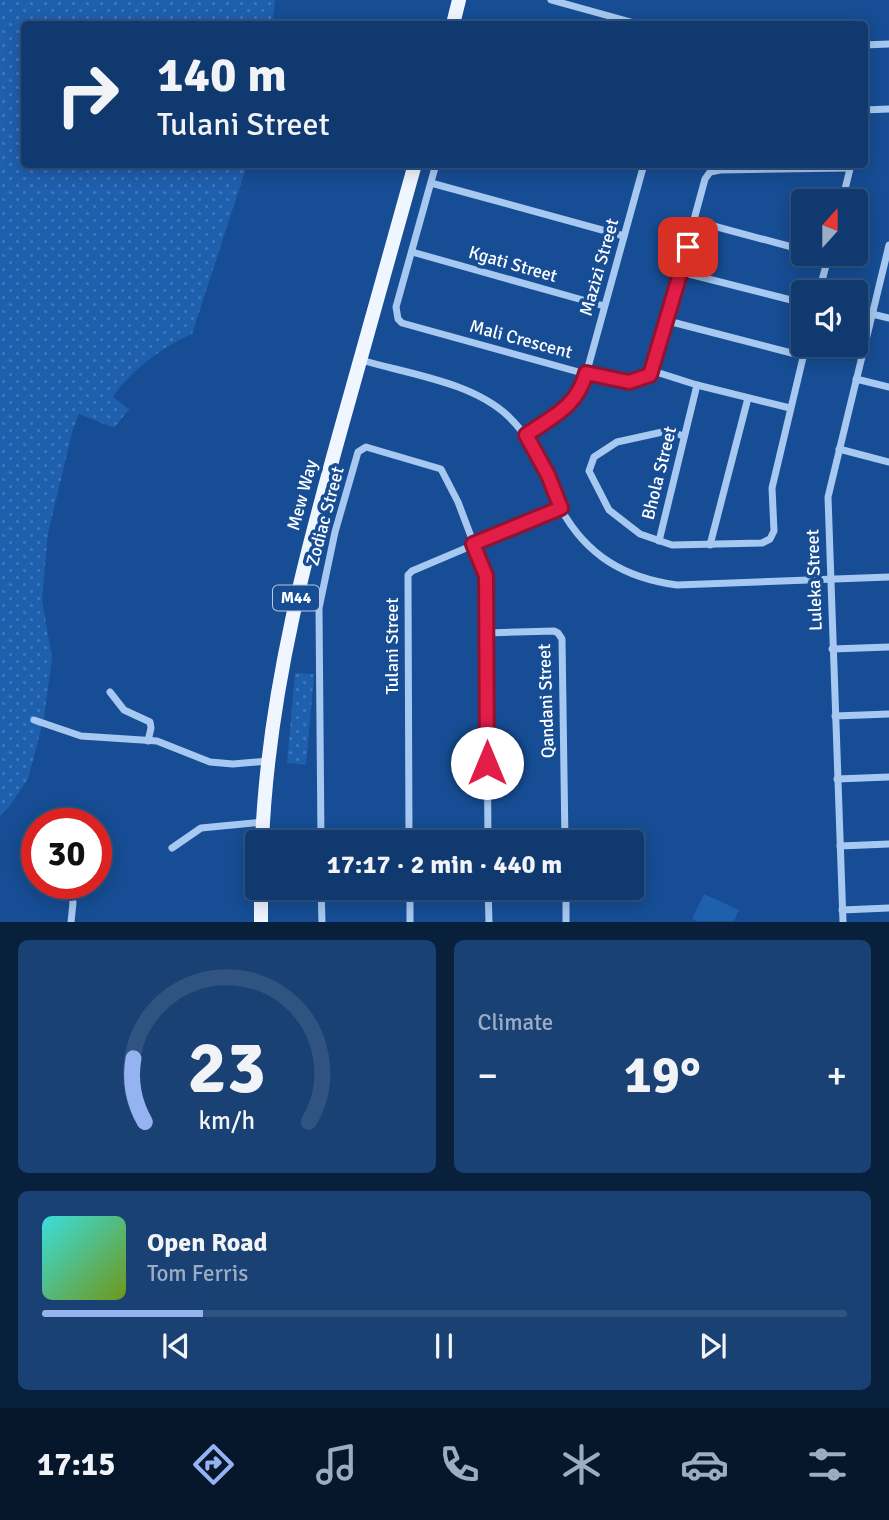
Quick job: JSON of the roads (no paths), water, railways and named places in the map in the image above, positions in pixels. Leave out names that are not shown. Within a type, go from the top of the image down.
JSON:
[{"type":"main road","points":[[454,21],[459,0]]},
{"type":"main road","name":"Mew Way","points":[[263,830],[281,670],[292,615],[315,519],[414,168]]},
{"type":"main road","points":[[261,900],[261,922]]},
{"type":"street","points":[[551,0],[627,21]]},
{"type":"street","points":[[868,45],[889,44]]},
{"type":"street","points":[[868,110],[889,109]]},
{"type":"street","name":"Mali Crescent","points":[[435,168],[396,307],[396,317],[402,323],[586,373],[629,382],[650,375],[653,371]]},
{"type":"street","name":"Mazizi Street","points":[[526,435],[572,403],[582,389],[641,168]]},
{"type":"street","points":[[785,168],[720,170],[710,172],[705,179],[653,371],[790,408],[803,357]]},
{"type":"street","points":[[845,189],[850,168]]},
{"type":"street","points":[[431,183],[624,236]]},
{"type":"street","points":[[695,221],[791,247]]},
{"type":"street","name":"Luleka Street","points":[[843,922],[828,498],[889,245]]},
{"type":"street","name":"Kgati Street","points":[[412,251],[604,306]]},
{"type":"street","points":[[681,272],[791,300]]},
{"type":"street","points":[[872,314],[889,318]]},
{"type":"street","points":[[668,321],[791,353]]},
{"type":"street","points":[[361,359],[469,391],[507,415],[526,435],[548,475],[561,508],[578,534],[602,558],[626,572],[650,581],[677,585],[889,577]]},
{"type":"street","points":[[856,379],[889,387]]},
{"type":"street","name":"Bhola Street","points":[[697,385],[659,541],[672,545],[762,543],[770,539],[774,531],[772,488],[790,408]]},
{"type":"street","points":[[710,545],[748,398]]},
{"type":"street","points":[[659,541],[640,534],[609,510],[589,471],[590,464],[594,457],[617,442],[667,431],[684,436]]},
{"type":"street","name":"Zodiac Street","points":[[321,830],[318,608],[335,532],[359,450],[369,447],[441,469],[473,544]]},
{"type":"street","points":[[839,449],[889,462]]},
{"type":"street","name":"Tulani Street","points":[[409,830],[408,575],[473,544],[561,508]]},
{"type":"street","points":[[473,544],[486,576],[488,830]]},
{"type":"street","name":"Qandani Street","points":[[486,633],[554,631],[562,639],[565,830]]},
{"type":"street","points":[[832,649],[889,647]]},
{"type":"street","points":[[110,692],[124,710],[150,722],[148,741]]},
{"type":"street","points":[[835,716],[889,713]]},
{"type":"street","points":[[34,719],[81,736],[164,743],[210,762],[233,764],[269,761]]},
{"type":"street","points":[[837,779],[889,777]]},
{"type":"street","points":[[172,848],[201,828],[263,822]]},
{"type":"street","points":[[840,846],[889,844]]},
{"type":"street","points":[[71,922],[72,899]]},
{"type":"street","points":[[321,900],[322,922]]},
{"type":"street","points":[[410,900],[410,922]]},
{"type":"street","points":[[488,900],[489,922]]},
{"type":"street","points":[[566,900],[566,922]]},
{"type":"street","points":[[842,910],[889,908]]}]
